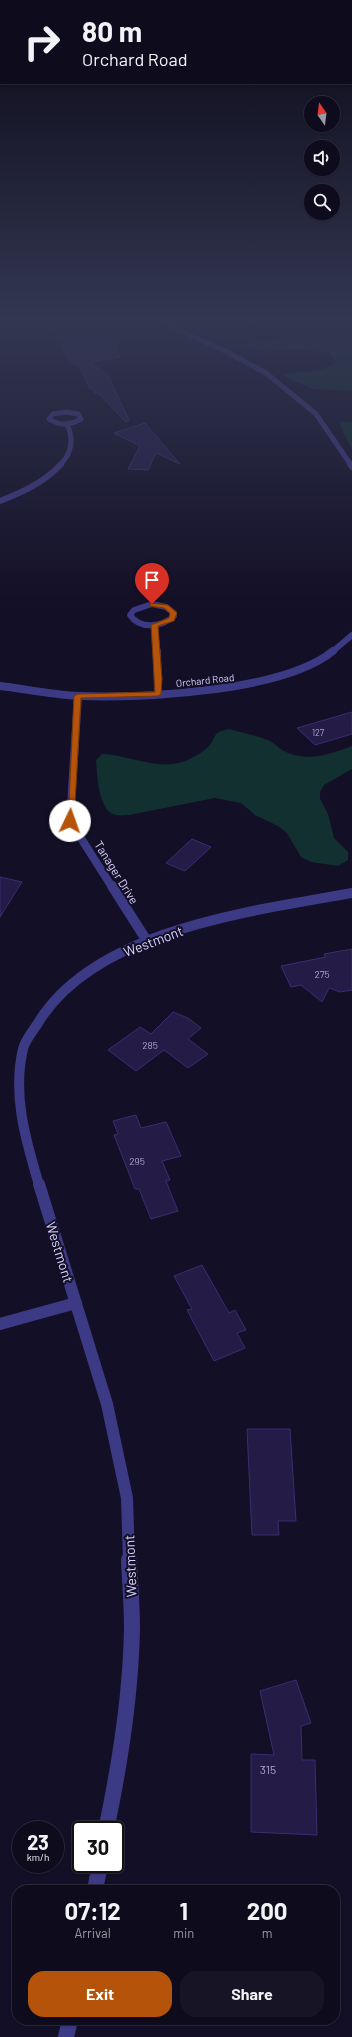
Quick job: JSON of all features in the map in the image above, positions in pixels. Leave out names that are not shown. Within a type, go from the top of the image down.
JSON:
[{"type":"street","points":[[57,413],[49,417],[54,422],[67,424],[79,421],[82,417],[75,413]]},
{"type":"street","points":[[315,413],[352,467]]},
{"type":"street","points":[[0,501],[45,480],[62,465],[71,451],[73,439],[67,424]]},
{"type":"street","points":[[152,604],[166,607],[174,613],[171,620],[155,625],[145,625],[134,621],[131,618],[131,612],[139,606],[152,604]]},
{"type":"street","points":[[155,625],[159,679],[158,694]]},
{"type":"street","name":"Orchard Road","points":[[0,686],[78,696],[158,694],[235,687],[296,671],[322,660],[352,635]]},
{"type":"street","name":"Tanager Drive","points":[[78,696],[70,821],[146,941]]},
{"type":"street","name":"Westmont","points":[[108,1821],[114,1791],[129,1678],[131,1649],[132,1627],[127,1498],[107,1404],[24,1135],[18,1078],[23,1047],[45,1011],[68,987],[94,966],[146,941],[229,915],[352,893]]},
{"type":"street","points":[[0,1324],[76,1303]]},
{"type":"street","points":[[96,1885],[98,1873]]},
{"type":"street","points":[[66,2037],[69,2025]]},
{"type":"green space","points":[[340,422],[352,422],[352,449],[341,428]]},
{"type":"green space","points":[[229,729],[263,738],[286,752],[294,755],[311,757],[319,756],[352,746],[352,769],[324,785],[320,792],[320,799],[328,814],[334,838],[348,852],[348,860],[338,866],[311,862],[301,857],[287,833],[278,826],[255,815],[241,803],[215,798],[129,815],[116,815],[105,807],[100,792],[96,760],[102,754],[157,764],[179,763],[202,752],[211,744],[219,732]]},
{"type":"building","points":[[117,413],[126,413],[129,420],[126,422]]},
{"type":"building","points":[[145,423],[180,464],[156,453],[148,470],[128,469],[140,446],[114,433]]},
{"type":"building","points":[[352,712],[352,734],[315,745],[297,728]]},
{"type":"building","points":[[192,839],[211,847],[185,871],[166,863]]},
{"type":"building","points":[[0,877],[22,882],[0,917]]},
{"type":"building","points":[[352,949],[352,990],[340,992],[329,988],[322,1002],[301,985],[291,987],[281,966],[326,957],[324,954]]},
{"type":"building","points":[[173,1012],[188,1018],[201,1028],[188,1039],[208,1054],[188,1068],[164,1050],[136,1071],[108,1050],[140,1027],[151,1034]]},
{"type":"building","points":[[136,1115],[141,1128],[166,1122],[181,1156],[162,1161],[170,1180],[166,1181],[178,1211],[151,1219],[139,1189],[135,1189],[114,1135],[118,1134],[113,1121]]},
{"type":"building","points":[[202,1265],[229,1313],[235,1310],[246,1330],[237,1333],[245,1348],[214,1361],[187,1310],[192,1309],[174,1276]]},
{"type":"building","points":[[247,1429],[290,1429],[296,1521],[278,1521],[279,1535],[252,1535]]},
{"type":"building","points":[[296,1680],[311,1723],[301,1726],[302,1760],[315,1760],[317,1835],[251,1832],[251,1754],[274,1755],[260,1691]]},
{"type":"route","points":[[70,821],[78,696],[158,694],[159,679],[155,625],[171,620],[174,613],[171,609],[152,604]]}]
